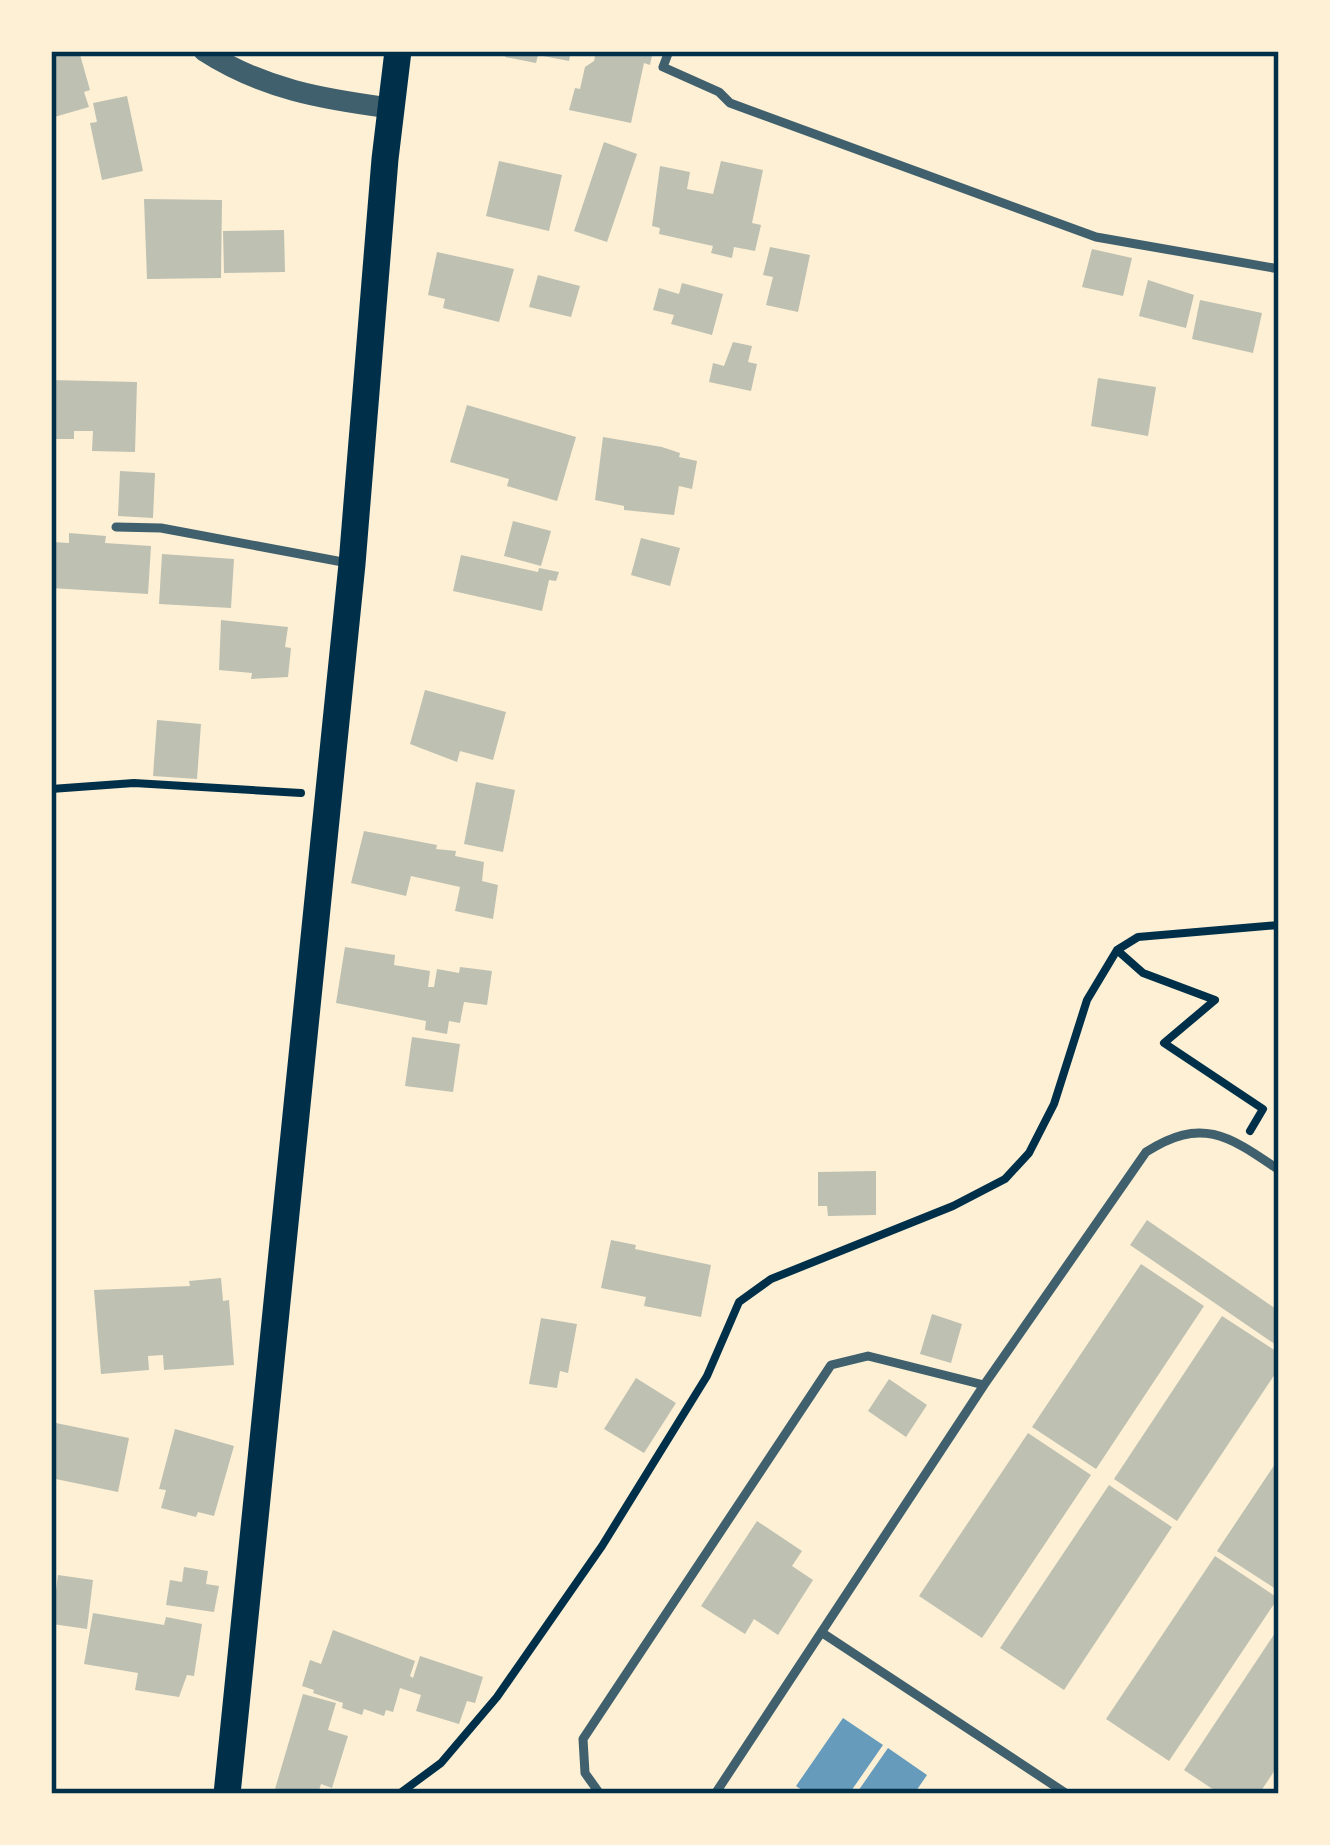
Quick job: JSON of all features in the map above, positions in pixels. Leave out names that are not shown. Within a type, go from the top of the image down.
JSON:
[{"type":"main road","points":[[227,1794],[352,564],[398,51]]},
{"type":"street","points":[[204,51],[237,72],[288,92],[391,108]]},
{"type":"lane","points":[[670,51],[663,67],[719,92],[730,103],[1096,237],[1279,269]]},
{"type":"lane","points":[[116,527],[161,528],[352,564]]},
{"type":"lane","points":[[715,1794],[984,1384],[1146,1152],[1171,1136],[1199,1131],[1225,1136],[1279,1170]]},
{"type":"lane","points":[[600,1794],[585,1773],[583,1739],[831,1365],[868,1356],[984,1384]]},
{"type":"lane","points":[[824,1634],[1067,1794]]},
{"type":"path","points":[[51,790],[134,783],[329,795]]},
{"type":"path","points":[[399,1794],[441,1763],[497,1697],[602,1546],[707,1376],[739,1302],[771,1279],[1005,1179],[1029,1153],[1054,1103],[1087,1000],[1117,950],[1138,937],[1279,925]]},
{"type":"path","points":[[1117,950],[1143,973],[1215,1000],[1164,1042],[1263,1108],[1242,1145]]},
{"type":"water","points":[[843,1718],[883,1745],[849,1794],[808,1794],[796,1786]]},
{"type":"water","points":[[888,1748],[927,1775],[914,1794],[856,1794]]},
{"type":"building","points":[[51,51],[79,51],[90,90],[84,92],[89,107],[51,118]]},
{"type":"building","points":[[506,51],[571,51],[569,61],[538,55],[536,63],[505,57]]},
{"type":"building","points":[[596,51],[653,51],[650,65],[644,63],[631,123],[569,110],[575,88],[580,89],[585,67],[594,61]]},
{"type":"building","points":[[127,96],[143,171],[102,180],[90,123],[97,122],[93,103]]},
{"type":"building","points":[[604,142],[637,154],[607,242],[574,231]]},
{"type":"building","points":[[499,161],[562,175],[549,231],[486,216]]},
{"type":"building","points":[[721,161],[763,170],[752,223],[761,225],[755,251],[734,247],[732,258],[711,253],[713,246],[659,234],[660,228],[652,226],[660,166],[690,172],[687,189],[713,194]]},
{"type":"building","points":[[144,199],[222,200],[221,278],[147,279]]},
{"type":"building","points":[[284,230],[285,272],[224,273],[223,231]]},
{"type":"building","points":[[770,247],[810,255],[798,312],[766,305],[773,277],[763,275]]},
{"type":"building","points":[[1092,249],[1132,258],[1123,296],[1082,287]]},
{"type":"building","points":[[437,252],[514,269],[499,322],[443,308],[445,299],[428,295]]},
{"type":"building","points":[[538,275],[580,286],[571,317],[529,307]]},
{"type":"building","points":[[1148,280],[1194,295],[1186,328],[1139,316]]},
{"type":"building","points":[[682,283],[723,294],[712,335],[671,324],[674,315],[653,310],[659,288],[679,294]]},
{"type":"building","points":[[1200,300],[1262,313],[1253,353],[1192,339]]},
{"type":"building","points":[[733,342],[752,346],[748,362],[757,364],[751,391],[709,382],[713,363],[724,366]]},
{"type":"building","points":[[1098,378],[1156,387],[1148,436],[1091,426]]},
{"type":"building","points":[[51,380],[137,382],[135,452],[92,451],[93,431],[74,431],[74,439],[51,439]]},
{"type":"building","points":[[467,405],[576,437],[557,501],[507,486],[509,479],[450,462]]},
{"type":"building","points":[[603,437],[662,447],[697,461],[692,489],[679,486],[674,515],[624,510],[624,506],[595,500]]},
{"type":"building","points":[[120,471],[155,473],[153,518],[118,516]]},
{"type":"building","points":[[513,521],[551,531],[541,566],[504,556]]},
{"type":"building","points":[[69,533],[106,536],[105,543],[151,546],[148,594],[51,588],[52,542],[69,543]]},
{"type":"building","points":[[641,538],[680,548],[670,586],[631,575]]},
{"type":"building","points":[[162,554],[234,559],[231,608],[159,604]]},
{"type":"building","points":[[461,555],[559,572],[556,581],[549,580],[542,611],[453,591]]},
{"type":"building","points":[[221,620],[288,627],[288,677],[251,679],[252,673],[219,670]]},
{"type":"building","points":[[425,690],[506,712],[493,760],[460,751],[457,762],[410,744]]},
{"type":"building","points":[[157,720],[201,724],[197,779],[153,776]]},
{"type":"building","points":[[476,782],[515,790],[503,852],[464,844]]},
{"type":"building","points":[[364,831],[437,845],[436,849],[456,851],[455,856],[484,862],[482,881],[498,885],[493,919],[455,911],[460,887],[411,876],[406,896],[351,883]]},
{"type":"building","points":[[345,947],[395,955],[394,965],[430,971],[428,987],[434,987],[437,969],[492,971],[487,1005],[464,1002],[460,1023],[449,1021],[447,1034],[425,1030],[426,1021],[336,1003]]},
{"type":"building","points":[[412,1037],[460,1044],[453,1092],[405,1086]]},
{"type":"building","points":[[876,1171],[876,1215],[828,1216],[827,1206],[818,1206],[818,1172]]},
{"type":"building","points":[[1147,1220],[1279,1311],[1279,1347],[1130,1245]]},
{"type":"building","points":[[611,1240],[711,1265],[701,1317],[644,1306],[646,1297],[601,1288]]},
{"type":"building","points":[[1141,1264],[1204,1306],[1096,1469],[1032,1427]]},
{"type":"building","points":[[221,1278],[223,1301],[229,1300],[234,1365],[164,1370],[163,1355],[148,1356],[149,1370],[101,1374],[94,1290],[190,1286],[189,1281]]},
{"type":"building","points":[[932,1314],[962,1324],[951,1363],[920,1354]]},
{"type":"building","points":[[1222,1316],[1279,1353],[1279,1368],[1177,1521],[1114,1479]]},
{"type":"building","points":[[541,1318],[577,1324],[568,1373],[560,1371],[557,1388],[529,1384]]},
{"type":"building","points":[[636,1378],[676,1403],[644,1453],[604,1429]]},
{"type":"building","points":[[889,1379],[927,1405],[906,1437],[868,1411]]},
{"type":"building","points":[[51,1422],[129,1438],[118,1492],[51,1478]]},
{"type":"building","points":[[175,1429],[234,1446],[214,1516],[198,1512],[196,1517],[161,1508],[166,1490],[159,1489]]},
{"type":"building","points":[[1028,1433],[1091,1475],[982,1638],[919,1596]]},
{"type":"building","points":[[1279,1458],[1279,1591],[1217,1551]]},
{"type":"building","points":[[1109,1485],[1172,1527],[1064,1690],[1000,1648]]},
{"type":"building","points":[[757,1521],[802,1551],[792,1566],[813,1580],[778,1635],[754,1619],[745,1634],[701,1606]]},
{"type":"building","points":[[1215,1556],[1278,1598],[1169,1761],[1106,1719]]},
{"type":"building","points":[[184,1567],[208,1571],[206,1584],[219,1586],[214,1612],[166,1605],[170,1580],[182,1582]]},
{"type":"building","points":[[58,1575],[93,1580],[87,1629],[52,1624]]},
{"type":"building","points":[[93,1613],[164,1625],[166,1617],[202,1624],[194,1676],[187,1675],[179,1697],[135,1690],[138,1673],[84,1664]]},
{"type":"building","points":[[1279,1627],[1279,1764],[1259,1794],[1220,1794],[1184,1770]]},
{"type":"building","points":[[333,1630],[415,1661],[413,1678],[420,1656],[483,1677],[475,1703],[467,1701],[459,1724],[416,1711],[421,1695],[400,1688],[393,1712],[386,1710],[384,1716],[342,1708],[343,1703],[302,1686],[310,1660],[321,1664]]},
{"type":"building","points":[[303,1694],[336,1703],[328,1730],[348,1736],[332,1788],[321,1784],[318,1794],[275,1789]]}]
